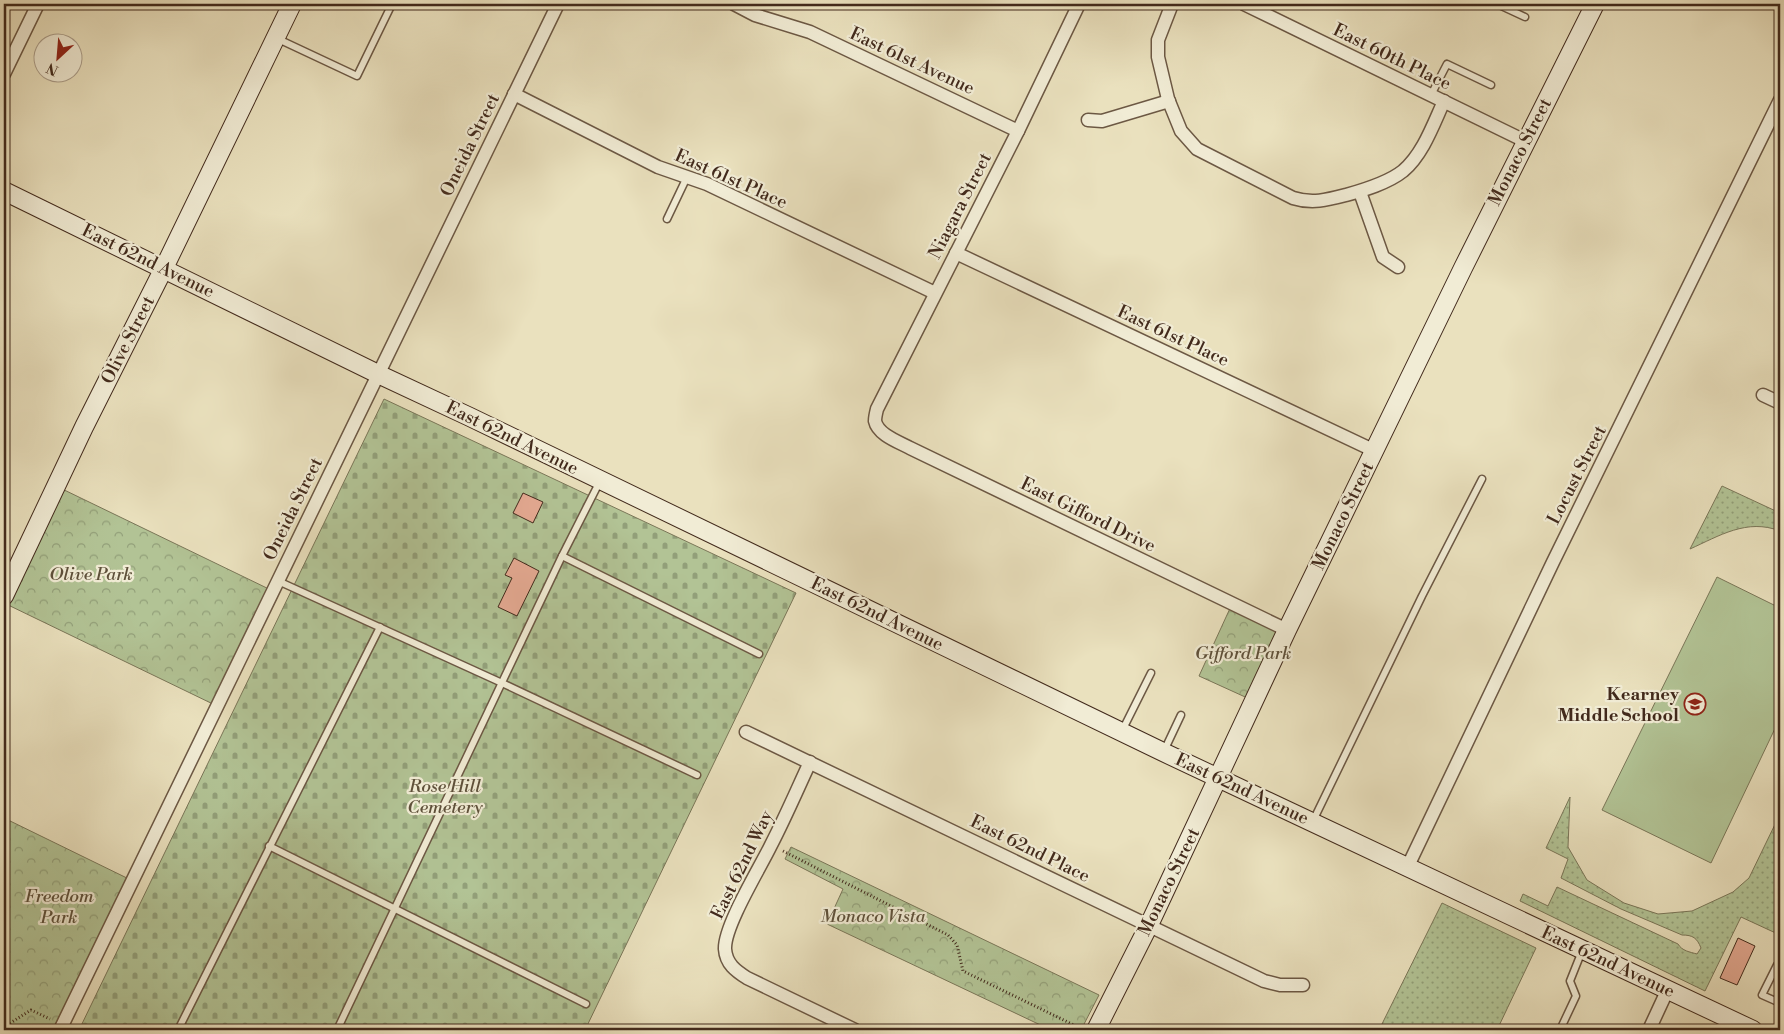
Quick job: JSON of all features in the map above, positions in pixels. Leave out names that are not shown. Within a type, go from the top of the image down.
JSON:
[{"type":"street","points":[[4,74],[38,4]]},
{"type":"street","name":"Olive Street","points":[[4,596],[84,427],[164,268],[292,4]]},
{"type":"street","name":"Oneida Street","points":[[58,1026],[278,581],[558,4]]},
{"type":"street","name":"East 61st Avenue","points":[[734,4],[755,15],[798,27],[1018,131]]},
{"type":"street","name":"Niagara Street","points":[[877,425],[875,420],[877,409],[1080,4]]},
{"type":"street","points":[[1172,4],[1158,40],[1158,57],[1169,101],[1181,131],[1196,148],[1293,198],[1306,202],[1324,201],[1369,189],[1403,171],[1421,149],[1444,102]]},
{"type":"street","name":"East 60th Place","points":[[1244,4],[1525,141]]},
{"type":"street","name":"Monaco Street","points":[[1096,1030],[1525,141],[1595,4]]},
{"type":"street","name":"East 61st Place","points":[[514,94],[658,167],[707,184],[935,294]]},
{"type":"street","name":"Locust Street","points":[[1408,866],[1553,562],[1780,100]]},
{"type":"street","points":[[1088,120],[1102,121],[1169,101]]},
{"type":"street","name":"East 62nd Avenue","points":[[4,191],[378,374],[1163,752],[1753,1030]]},
{"type":"street","points":[[1360,192],[1383,256],[1398,267]]},
{"type":"street","name":"East 61st Place","points":[[956,253],[1375,451]]},
{"type":"street","points":[[1763,395],[1780,403]]},
{"type":"street","name":"East Gifford Drive","points":[[877,425],[886,435],[910,448],[1288,630]]},
{"type":"street","name":"East 62nd Place","points":[[746,732],[1264,981],[1280,985],[1303,986]]},
{"type":"street","name":"East 62nd Way","points":[[810,762],[772,845],[728,932],[725,951],[728,960],[737,971],[747,978],[855,1030]]},
{"type":"street","points":[[1648,1030],[1668,990]]},
{"type":"lane","points":[[275,38],[357,76],[392,4]]},
{"type":"lane","points":[[1497,4],[1525,17]]},
{"type":"lane","points":[[1431,95],[1447,64],[1491,86]]},
{"type":"lane","points":[[667,219],[687,177]]},
{"type":"lane","points":[[1312,822],[1422,596],[1482,479]]},
{"type":"lane","points":[[337,1030],[562,556],[601,480]]},
{"type":"lane","points":[[562,556],[760,654]]},
{"type":"lane","points":[[278,581],[502,682],[697,775]]},
{"type":"lane","points":[[178,1030],[380,627]]},
{"type":"lane","points":[[1122,732],[1151,673]]},
{"type":"lane","points":[[1163,752],[1181,715]]},
{"type":"lane","points":[[269,846],[586,1004]]},
{"type":"lane","points":[[1560,1030],[1576,996],[1570,981],[1583,950]]},
{"type":"lane","points":[[1780,967],[1777,965],[1762,995],[1780,1003]]},
{"type":"path","points":[[772,845],[948,934],[957,945],[963,972],[1085,1030]]},
{"type":"path","points":[[4,1027],[31,1010],[58,1026]]},
{"type":"green space","name":"Rose Hill Cemetery","points":[[384,399],[796,593],[585,1030],[79,1030]]},
{"type":"green space","name":"Olive Park","points":[[56,486],[273,591],[217,706],[4,603]]},
{"type":"green space","points":[[1722,486],[1780,513],[1780,531],[1756,526],[1734,530],[1690,549]]},
{"type":"green space","points":[[1717,577],[1780,608],[1780,718],[1711,863],[1602,810]]},
{"type":"green space","name":"Gifford Park","points":[[1232,604],[1287,630],[1254,701],[1199,676]]},
{"type":"green space","points":[[1570,797],[1568,847],[1587,880],[1624,903],[1658,914],[1692,911],[1733,892],[1749,878],[1780,814],[1780,935],[1741,917],[1705,991],[1520,901],[1523,894],[1548,906],[1557,887],[1678,944],[1686,951],[1697,954],[1701,948],[1692,936],[1682,935],[1621,909],[1561,878],[1568,859],[1546,848]]},
{"type":"green space","name":"Freedom Park","points":[[4,818],[133,881],[60,1030],[4,1030]]},
{"type":"green space","name":"Monaco Vista","points":[[791,847],[1099,995],[1081,1030],[1051,1030],[827,924],[843,889],[785,859]]},
{"type":"green space","points":[[1442,903],[1536,948],[1497,1030],[1379,1030]]},
{"type":"building","points":[[523,493],[543,502],[533,523],[513,513]]},
{"type":"building","points":[[514,558],[539,571],[517,616],[498,607],[512,578],[505,575]]},
{"type":"building","points":[[1738,938],[1755,946],[1737,985],[1720,978]]},
{"type":"place","name":"Kearney Middle School","points":[[1695,704]]}]
